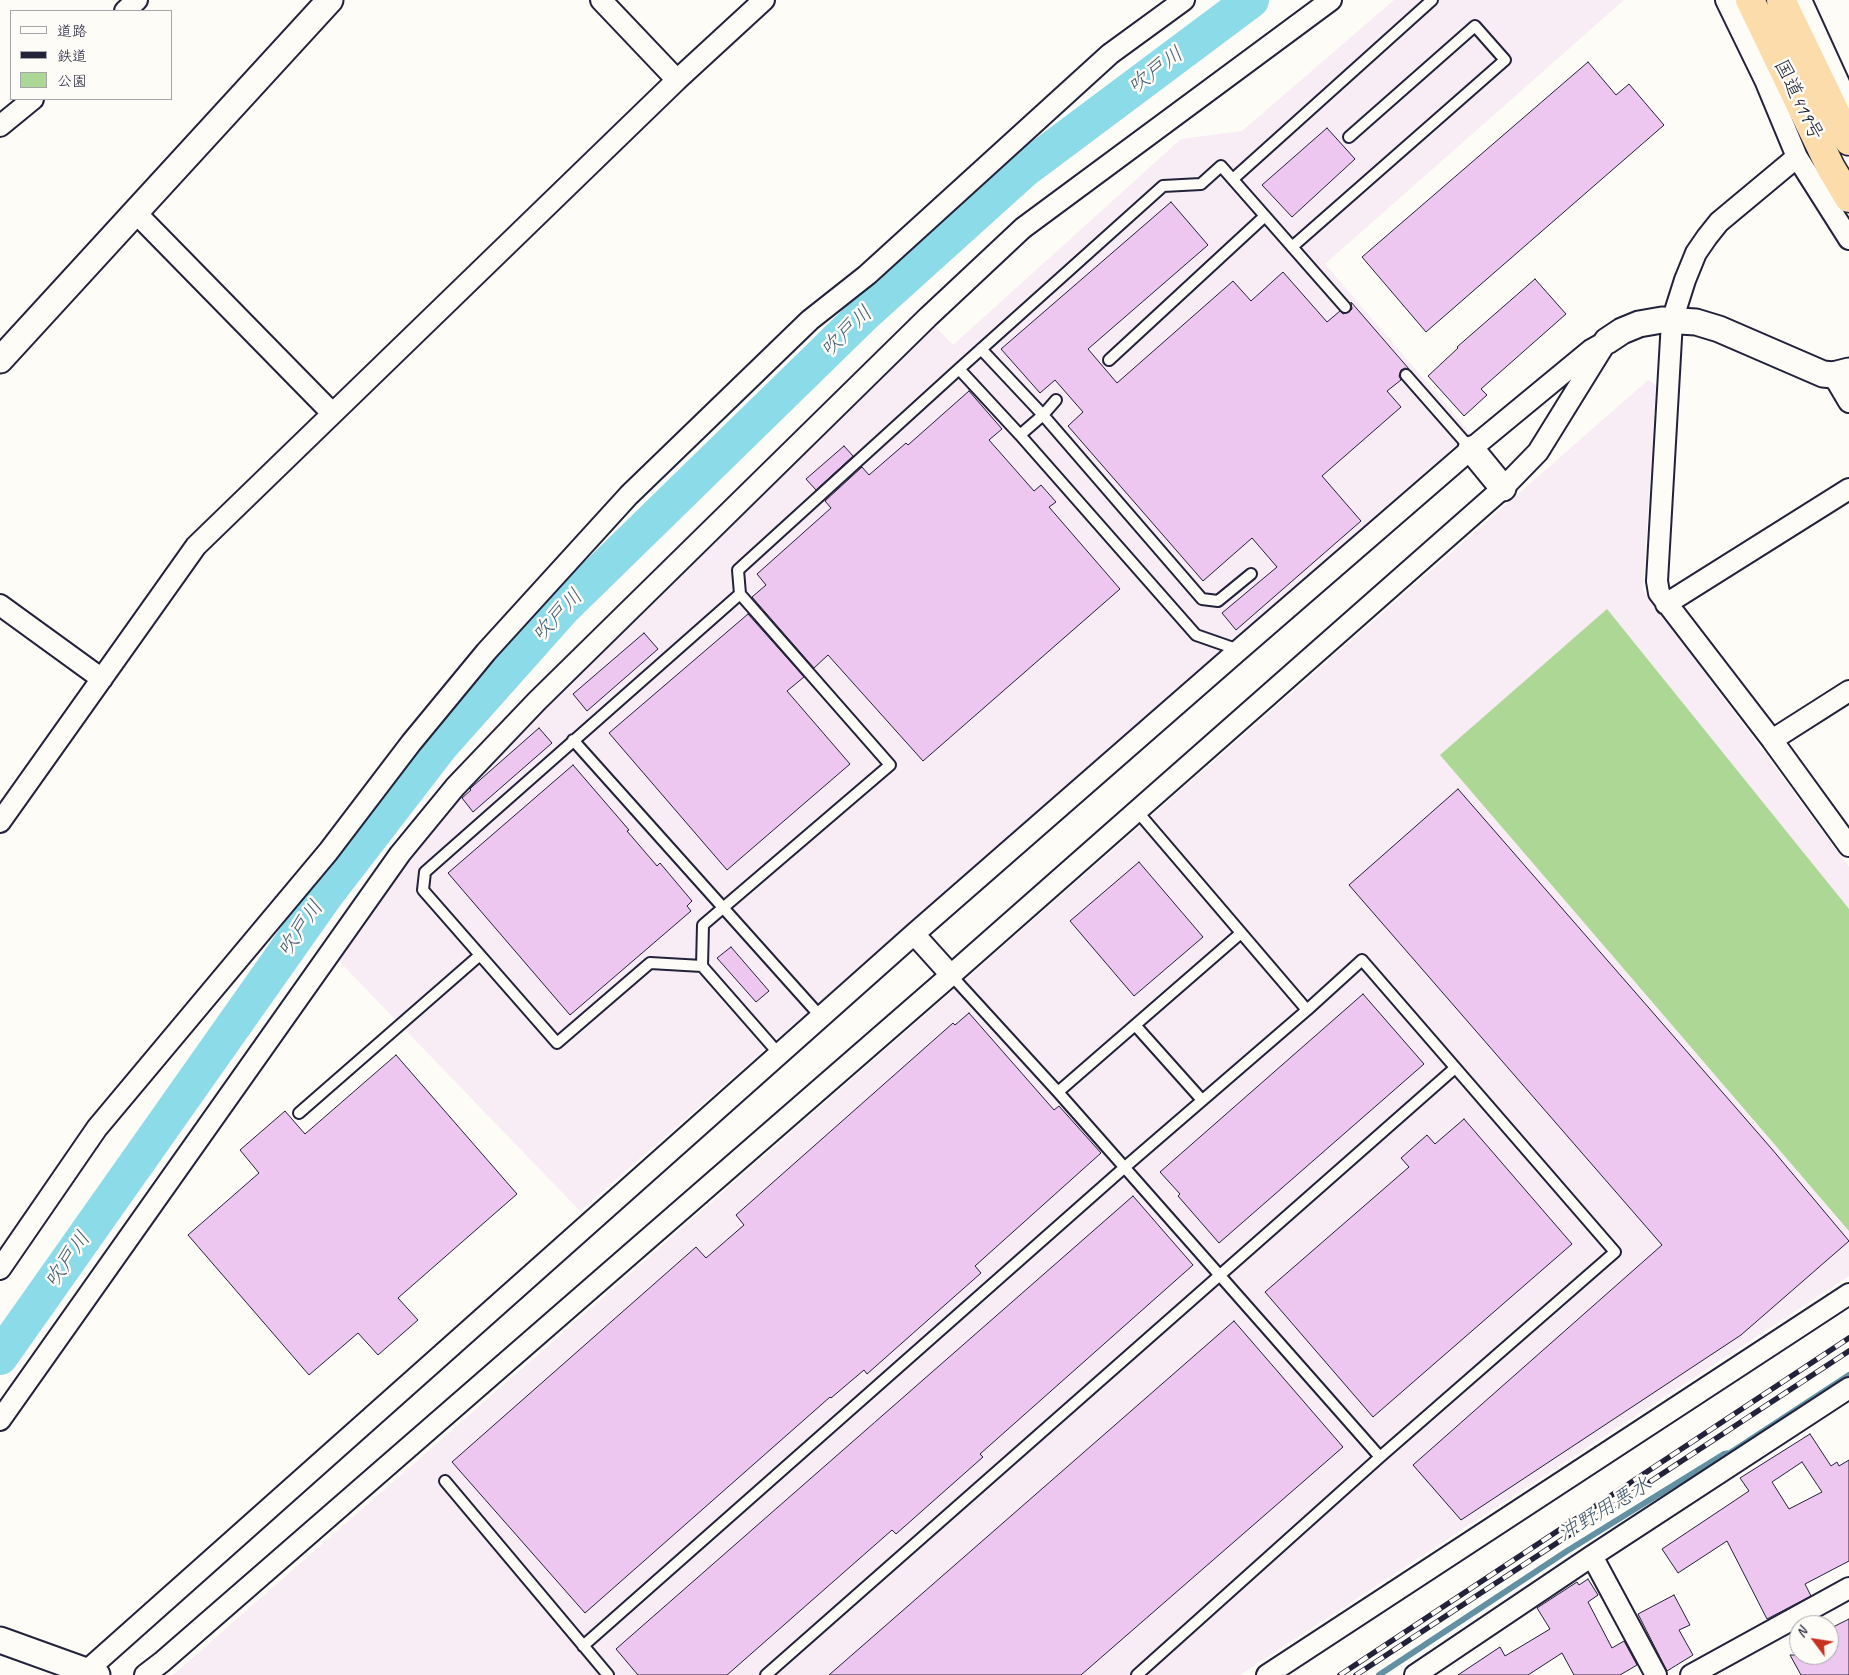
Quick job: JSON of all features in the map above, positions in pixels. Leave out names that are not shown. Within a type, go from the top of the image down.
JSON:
[{"type":"highway","name":"国道419号","points":[[1750,0],[1831,168],[1849,198]]},
{"type":"highway","name":"国道419号","points":[[1798,1],[1849,141]]},
{"type":"street","points":[[126,10],[137,0]]},
{"type":"street","points":[[0,360],[330,0]]},
{"type":"street","points":[[601,0],[677,80]]},
{"type":"street","points":[[0,822],[196,546],[677,80],[764,0]]},
{"type":"street","points":[[0,1268],[97,1128],[328,852],[412,743],[486,652],[629,495],[810,320],[868,275],[1110,54],[1184,0]]},
{"type":"street","points":[[0,1420],[400,854],[455,787],[614,624],[928,317],[1023,228],[1331,0]]},
{"type":"street","points":[[1726,0],[1765,80],[1797,157],[1849,239]]},
{"type":"street","points":[[1798,1],[1849,105]]},
{"type":"street","points":[[0,126],[32,100]]},
{"type":"street","points":[[1797,157],[1719,222],[1696,253],[1685,280],[1672,321],[1657,582],[1658,593],[1772,740],[1849,846]]},
{"type":"street","points":[[135,212],[332,413]]},
{"type":"street","points":[[0,1640],[89,1674],[914,934],[1471,449],[1591,350],[1622,331],[1639,324],[1662,320],[1708,325],[1824,374],[1841,373],[1849,402]]},
{"type":"street","points":[[146,1675],[951,975],[1503,488],[1538,452],[1607,341]]},
{"type":"street","points":[[1471,449],[1503,488]]},
{"type":"street","points":[[1666,604],[1849,490]]},
{"type":"street","points":[[0,605],[102,679]]},
{"type":"street","points":[[1772,740],[1849,691]]},
{"type":"street","points":[[914,934],[951,975]]},
{"type":"street","points":[[1267,1675],[1849,1294]]},
{"type":"street","points":[[1415,1675],[1592,1556],[1849,1388]]},
{"type":"street","points":[[1592,1556],[1656,1675]]},
{"type":"street","points":[[1691,1675],[1849,1588]]},
{"type":"lane","points":[[1234,179],[1432,0]]},
{"type":"lane","points":[[1292,248],[1505,60],[1475,26],[1349,137]]},
{"type":"lane","points":[[779,1054],[702,966],[703,924],[890,765],[740,594],[738,570],[1163,186],[1201,184],[1221,166],[1345,307]]},
{"type":"lane","points":[[1109,360],[1265,216]]},
{"type":"lane","points":[[981,349],[1042,415],[1202,599],[1218,601],[1251,574]]},
{"type":"lane","points":[[959,369],[1020,435],[1196,635],[1239,650]]},
{"type":"lane","points":[[1406,375],[1471,449]]},
{"type":"lane","points":[[1020,435],[1056,400]]},
{"type":"lane","points":[[702,966],[650,963],[557,1043],[423,890],[425,872],[740,594]]},
{"type":"lane","points":[[573,740],[821,1017]]},
{"type":"lane","points":[[1137,811],[1307,1010]]},
{"type":"lane","points":[[1058,1092],[1241,933]]},
{"type":"lane","points":[[299,1113],[480,954]]},
{"type":"lane","points":[[583,1646],[1124,1167],[1307,1010],[1362,960],[1615,1252],[1137,1675]]},
{"type":"lane","points":[[951,975],[1058,1092],[1380,1458]]},
{"type":"lane","points":[[1136,1025],[1202,1100]]},
{"type":"lane","points":[[766,1675],[1455,1068]]},
{"type":"lane","points":[[445,1481],[608,1675]]},
{"type":"shaded area","points":[[1394,0],[1624,0],[1325,264],[1470,433],[580,1211],[336,958],[463,788],[933,324],[953,345],[1181,139],[1242,131]]},
{"type":"shaded area","points":[[1648,380],[1656,385],[1643,590],[1849,867],[1849,1276],[1240,1675],[173,1675]]},
{"type":"green space","points":[[1607,609],[1849,909],[1849,1231],[1440,755]]},
{"type":"building","points":[[1588,62],[1616,95],[1629,84],[1664,125],[1426,332],[1362,257]]},
{"type":"building","points":[[1327,128],[1355,159],[1292,217],[1262,185]]},
{"type":"building","points":[[1171,202],[1208,245],[1088,349],[1117,383],[1233,281],[1251,301],[1283,272],[1327,322],[1340,311],[1343,314],[1349,312],[1352,309],[1351,302],[1409,369],[1401,370],[1399,376],[1401,380],[1387,391],[1401,407],[1322,476],[1361,521],[1236,630],[1222,613],[1277,567],[1252,538],[1203,581],[1068,426],[1083,412],[1055,380],[1040,393],[1001,349]]},
{"type":"building","points":[[1535,279],[1566,314],[1481,389],[1487,395],[1464,416],[1428,376],[1457,347]]},
{"type":"building","points":[[969,391],[1002,429],[989,440],[1034,491],[1041,485],[1056,502],[1049,507],[1120,589],[923,761],[828,655],[814,668],[752,597],[766,585],[757,574],[831,508],[825,501],[862,467],[869,475],[906,443],[908,445]]},
{"type":"building","points":[[844,446],[853,456],[816,490],[806,479]]},
{"type":"building","points":[[748,614],[804,677],[787,691],[850,764],[727,870],[609,733]]},
{"type":"building","points":[[644,633],[658,649],[587,711],[573,694]]},
{"type":"building","points":[[539,728],[552,743],[473,812],[462,798]]},
{"type":"building","points":[[573,765],[657,866],[660,863],[692,901],[687,906],[691,911],[570,1015],[448,873]]},
{"type":"building","points":[[1458,789],[1771,1148],[1849,1241],[1741,1335],[1461,1520],[1413,1465],[1662,1245],[1349,885]]},
{"type":"building","points":[[1139,862],[1203,937],[1134,996],[1070,921]]},
{"type":"building","points":[[731,947],[769,991],[756,1002],[717,958]]},
{"type":"building","points":[[1363,994],[1424,1064],[1219,1243],[1160,1172]]},
{"type":"building","points":[[969,1013],[1054,1110],[1059,1106],[1101,1153],[975,1266],[981,1273],[867,1374],[864,1370],[830,1397],[585,1613],[452,1462],[696,1247],[706,1258],[744,1225],[736,1215],[953,1023],[955,1025]]},
{"type":"building","points":[[396,1055],[517,1194],[398,1298],[418,1320],[378,1355],[358,1333],[309,1375],[188,1235],[259,1173],[240,1150],[285,1111],[305,1134]]},
{"type":"building","points":[[1464,1119],[1572,1244],[1373,1417],[1265,1292],[1409,1167],[1401,1158],[1427,1135],[1435,1144]]},
{"type":"building","points":[[1133,1196],[1193,1265],[980,1454],[983,1457],[896,1534],[892,1530],[727,1675],[638,1675],[616,1649]]},
{"type":"building","points":[[1234,1321],[1343,1447],[1081,1675],[829,1675]]},
{"type":"building","points":[[1810,1434],[1831,1466],[1837,1462],[1839,1466],[1849,1460],[1849,1561],[1805,1584],[1811,1596],[1767,1619],[1727,1541],[1678,1573],[1662,1549],[1749,1491],[1740,1478]],"holes":[[[1802,1462],[1822,1492],[1789,1509],[1772,1482]]]},
{"type":"building","points":[[1588,1579],[1598,1595],[1588,1602],[1612,1648],[1624,1641],[1637,1665],[1620,1675],[1574,1675],[1562,1653],[1528,1675],[1458,1675],[1500,1647],[1505,1656],[1550,1629],[1537,1608],[1577,1582],[1579,1585]]},
{"type":"building","points":[[1674,1595],[1690,1625],[1679,1630],[1693,1655],[1667,1671],[1638,1614]]},
{"type":"building","points":[[1849,1619],[1849,1675],[1801,1675],[1796,1665],[1839,1665],[1839,1624]]},
{"type":"waterway","name":"吹戸川","points":[[0,1357],[327,893],[441,745],[564,607],[861,317],[1025,169],[1251,0]]},
{"type":"waterway","name":"沖野用悪水","points":[[1379,1675],[1567,1551],[1724,1454],[1730,1453],[1849,1375]]},
{"type":"railway","points":[[1340,1675],[1849,1338]]},
{"type":"railway","points":[[1356,1675],[1849,1351]]}]
